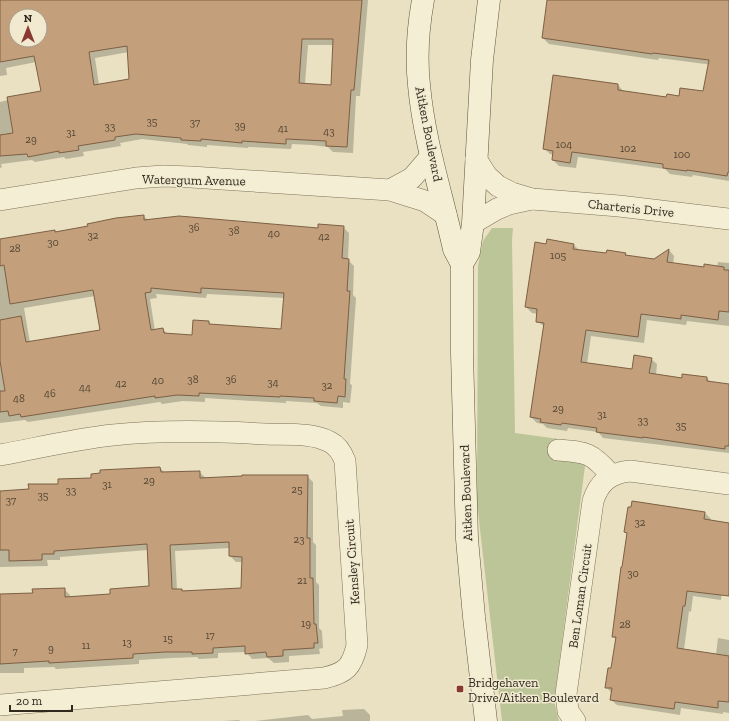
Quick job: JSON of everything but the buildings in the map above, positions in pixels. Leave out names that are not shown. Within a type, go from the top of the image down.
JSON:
[{"type":"main road","name":"Aitken Boulevard","points":[[423,0],[417,45],[418,85],[431,156],[454,249],[462,264],[462,354],[467,539],[486,721]]},
{"type":"main road","name":"Aitken Boulevard","points":[[462,264],[469,252],[473,223],[482,60],[489,0]]},
{"type":"street","points":[[390,190],[412,178],[431,156]]},
{"type":"street","points":[[476,160],[487,176],[498,186],[512,193],[532,199]]},
{"type":"street","name":"Watergum Avenue","points":[[0,200],[136,178],[164,176],[390,190],[425,201],[446,215]]},
{"type":"street","points":[[473,223],[509,204],[532,199]]},
{"type":"street","name":"Charteris Drive","points":[[532,199],[619,206],[729,219]]},
{"type":"street","name":"Kensley Circuit","points":[[0,455],[78,440],[114,435],[162,432],[216,431],[305,436],[321,438],[332,443],[341,451],[345,461],[357,645],[354,657],[348,668],[340,674],[324,678],[0,705]]},
{"type":"street","points":[[558,450],[579,452],[590,455],[612,475],[630,471],[729,484]]},
{"type":"street","name":"Ben Loman Circuit","points":[[575,721],[568,711],[566,694],[593,501],[596,491],[602,482],[612,475]]},
{"type":"green space","points":[[492,228],[513,228],[515,433],[588,443],[555,695],[555,705],[559,721],[502,721],[477,503],[478,266],[483,241]]},
{"type":"place","name":"Bridgehaven Drive/Aitken Boulevard","points":[[460,689]]}]
